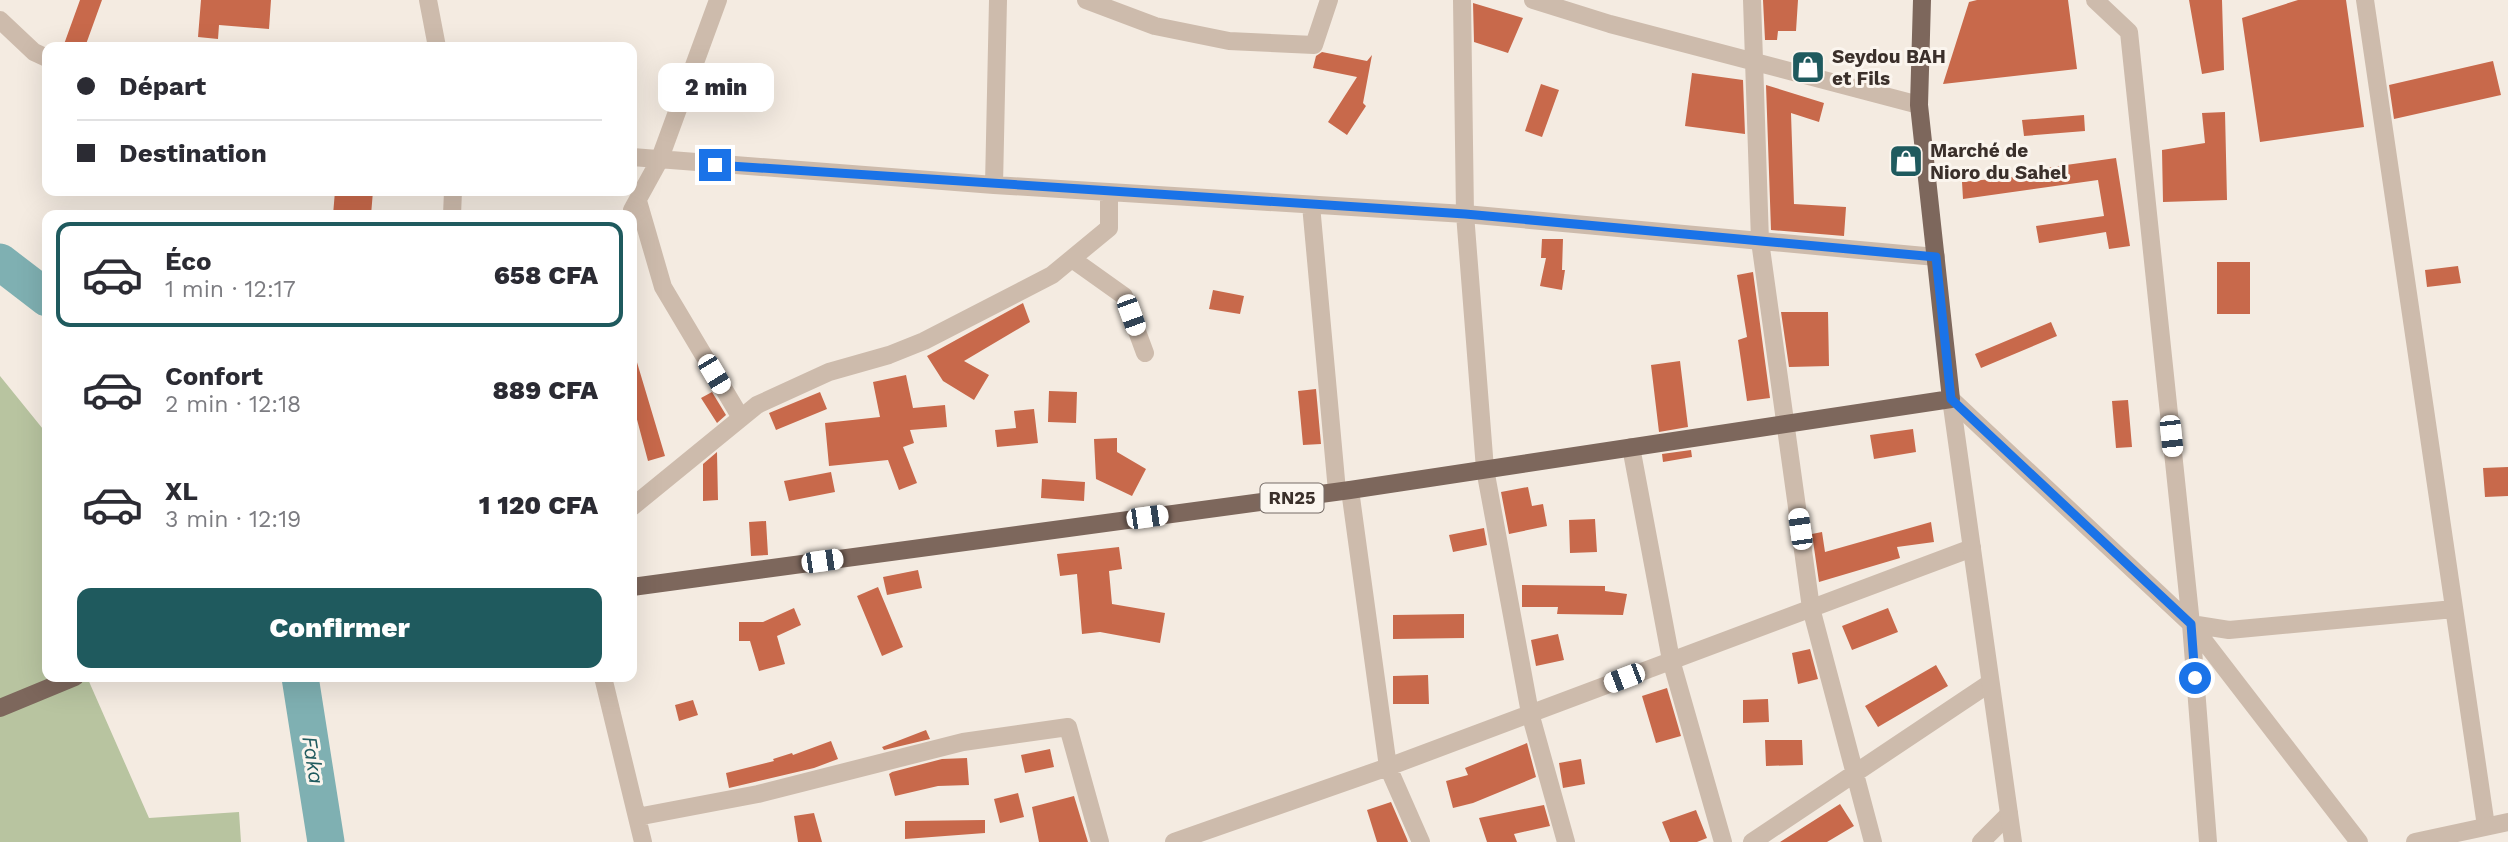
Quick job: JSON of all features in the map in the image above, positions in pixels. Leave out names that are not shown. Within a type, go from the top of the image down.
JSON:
[{"type":"main road","points":[[1922,0],[1919,105],[1951,399]]},
{"type":"main road","name":"RN25","points":[[637,586],[1343,491],[1951,399]]},
{"type":"main road","points":[[0,708],[63,682]]},
{"type":"street","points":[[428,0],[436,42]]},
{"type":"street","points":[[633,208],[659,161],[718,0]]},
{"type":"street","points":[[994,185],[998,0]]},
{"type":"street","points":[[1086,0],[1155,26],[1217,39],[1314,45],[1329,0]]},
{"type":"street","points":[[1462,0],[1465,214],[1485,469],[1530,713],[1566,842]]},
{"type":"street","points":[[1533,0],[1610,24],[1919,105]]},
{"type":"street","points":[[1752,0],[1760,241],[1811,608],[1873,842]]},
{"type":"street","points":[[2095,0],[2129,32],[2191,624],[2208,842]]},
{"type":"street","points":[[2365,0],[2486,826]]},
{"type":"street","points":[[0,20],[33,52],[42,56]]},
{"type":"street","points":[[637,159],[994,185],[1465,214],[1936,257]]},
{"type":"street","points":[[637,504],[757,405],[829,372],[889,355],[924,341],[1052,275],[1109,228],[1109,192]]},
{"type":"street","points":[[1311,205],[1343,491],[1388,767],[1421,842]]},
{"type":"street","points":[[637,219],[663,287],[741,418]]},
{"type":"street","points":[[1072,259],[1124,296],[1145,353]]},
{"type":"street","points":[[1951,399],[2191,624],[2359,842]]},
{"type":"street","points":[[1951,399],[2013,842]]},
{"type":"street","points":[[1631,447],[1671,660],[1723,842]]},
{"type":"street","points":[[1174,842],[1388,767],[1972,548]]},
{"type":"street","points":[[2191,624],[2229,630],[2454,608]]},
{"type":"street","points":[[604,682],[643,842]]},
{"type":"street","points":[[1752,842],[1990,683]]},
{"type":"street","points":[[637,817],[758,794],[963,742],[1068,727],[1100,842]]},
{"type":"street","points":[[1981,842],[2009,814]]},
{"type":"street","points":[[2415,842],[2508,822]]},
{"type":"green space","points":[[0,376],[42,428],[42,682],[89,682],[149,818],[239,812],[241,842],[0,842]]},
{"type":"building","points":[[80,0],[102,0],[87,42],[65,42]]},
{"type":"building","points":[[201,0],[271,0],[269,29],[219,25],[218,39],[198,37]]},
{"type":"building","points":[[1763,0],[1798,0],[1796,31],[1778,31],[1777,40],[1765,40]]},
{"type":"building","points":[[2068,0],[2077,69],[1943,84],[1969,2]]},
{"type":"building","points":[[2189,0],[2222,0],[2224,70],[2202,74]]},
{"type":"building","points":[[2298,0],[2346,0],[2364,127],[2260,142],[2242,18]]},
{"type":"building","points":[[1473,3],[1523,18],[1508,53],[1474,42]]},
{"type":"building","points":[[1322,52],[1367,61],[1372,55],[1363,103],[1366,106],[1347,135],[1328,122],[1357,77],[1313,68],[1316,56]]},
{"type":"building","points":[[2493,61],[2501,95],[2394,119],[2389,85]]},
{"type":"building","points":[[1692,73],[1743,80],[1745,134],[1685,126]]},
{"type":"building","points":[[1541,84],[1559,90],[1542,137],[1525,131]]},
{"type":"building","points":[[1766,85],[1824,103],[1819,122],[1791,113],[1794,204],[1846,207],[1844,236],[1771,230]]},
{"type":"building","points":[[2225,112],[2227,200],[2163,202],[2162,150],[2205,143],[2202,113]]},
{"type":"building","points":[[2084,115],[2085,131],[2024,136],[2022,120]]},
{"type":"building","points":[[2116,158],[2130,246],[2109,249],[2106,232],[2039,243],[2036,226],[2104,216],[2098,180],[1963,199],[1962,182],[2031,175],[2030,170]]},
{"type":"building","points":[[335,196],[373,196],[371,210],[333,210]]},
{"type":"building","points":[[1542,239],[1563,239],[1562,270],[1565,270],[1562,290],[1540,286],[1546,258],[1541,258]]},
{"type":"building","points":[[2217,262],[2250,262],[2250,314],[2217,314]]},
{"type":"building","points":[[2458,266],[2461,283],[2427,287],[2425,270]]},
{"type":"building","points":[[1753,272],[1770,398],[1747,401],[1738,340],[1747,337],[1737,275]]},
{"type":"building","points":[[1213,290],[1244,296],[1240,314],[1209,309]]},
{"type":"building","points":[[1023,303],[1030,322],[964,361],[989,375],[974,400],[943,381],[927,356]]},
{"type":"building","points":[[1781,312],[1828,312],[1829,366],[1789,367]]},
{"type":"building","points":[[2051,322],[2057,336],[1981,368],[1975,354]]},
{"type":"building","points":[[1680,361],[1688,427],[1659,432],[1651,365]]},
{"type":"building","points":[[637,362],[665,456],[648,461],[637,420]]},
{"type":"building","points":[[906,375],[913,408],[945,405],[947,427],[910,430],[914,443],[903,447],[917,483],[899,490],[888,460],[829,466],[825,423],[880,417],[873,382]]},
{"type":"building","points":[[1316,389],[1321,444],[1303,445],[1298,391]]},
{"type":"building","points":[[1049,391],[1077,392],[1076,423],[1048,422]]},
{"type":"building","points":[[712,392],[726,415],[717,423],[701,398]]},
{"type":"building","points":[[820,392],[827,409],[776,430],[769,413]]},
{"type":"building","points":[[2128,400],[2132,447],[2116,448],[2112,401]]},
{"type":"building","points":[[1034,409],[1038,443],[997,447],[995,430],[1016,428],[1014,411]]},
{"type":"building","points":[[1913,429],[1916,452],[1874,459],[1870,435]]},
{"type":"building","points":[[1117,438],[1117,452],[1146,469],[1132,496],[1096,479],[1094,439]]},
{"type":"building","points":[[1691,450],[1692,457],[1663,462],[1662,454]]},
{"type":"building","points":[[717,452],[718,500],[703,501],[703,464]]},
{"type":"building","points":[[2508,467],[2508,496],[2485,497],[2483,468]]},
{"type":"building","points":[[831,472],[835,492],[789,501],[784,481]]},
{"type":"building","points":[[1042,479],[1085,482],[1084,501],[1041,498]]},
{"type":"building","points":[[1528,487],[1532,506],[1543,504],[1547,526],[1509,534],[1501,492]]},
{"type":"building","points":[[1595,519],[1597,552],[1570,553],[1569,520]]},
{"type":"building","points":[[766,521],[768,555],[751,556],[749,522]]},
{"type":"building","points":[[1931,522],[1934,542],[1897,547],[1900,558],[1819,582],[1812,534],[1822,532],[1825,552]]},
{"type":"building","points":[[1484,528],[1487,545],[1453,552],[1449,535]]},
{"type":"building","points":[[1119,547],[1122,569],[1109,571],[1112,604],[1165,613],[1160,643],[1100,632],[1082,634],[1077,574],[1060,576],[1057,554]]},
{"type":"building","points":[[918,570],[922,588],[887,595],[883,577]]},
{"type":"building","points":[[1522,585],[1605,586],[1605,591],[1627,594],[1623,615],[1557,614],[1558,607],[1522,607]]},
{"type":"building","points":[[878,587],[903,647],[882,656],[857,596]]},
{"type":"building","points":[[794,608],[801,625],[777,636],[785,664],[759,671],[750,641],[739,641],[739,622],[763,622]]},
{"type":"building","points":[[1888,608],[1898,632],[1852,650],[1842,626]]},
{"type":"building","points":[[1464,614],[1464,638],[1393,639],[1393,615]]},
{"type":"building","points":[[1558,634],[1564,660],[1536,666],[1531,640]]},
{"type":"building","points":[[1810,649],[1818,679],[1798,684],[1792,653]]},
{"type":"building","points":[[1936,665],[1948,686],[1878,727],[1865,706]]},
{"type":"building","points":[[1428,675],[1429,704],[1393,704],[1393,676]]},
{"type":"building","points":[[1667,688],[1681,736],[1656,743],[1642,696]]},
{"type":"building","points":[[1768,699],[1769,722],[1743,723],[1743,700]]},
{"type":"building","points":[[693,700],[698,715],[679,721],[675,705]]},
{"type":"building","points":[[926,730],[930,739],[884,750],[882,747]]},
{"type":"building","points":[[1765,740],[1802,740],[1803,765],[1766,766]]},
{"type":"building","points":[[831,741],[838,759],[814,768],[729,788],[726,773],[774,761],[773,759],[792,753],[793,755]]},
{"type":"building","points":[[1527,743],[1536,777],[1473,803],[1453,808],[1446,781],[1468,775],[1465,768]]},
{"type":"building","points":[[1050,749],[1054,767],[1025,773],[1021,755]]},
{"type":"building","points":[[967,758],[969,785],[938,786],[895,796],[889,774],[892,772],[942,759]]},
{"type":"building","points":[[1581,759],[1585,784],[1563,788],[1559,763]]},
{"type":"building","points":[[1018,793],[1024,817],[1000,823],[994,799]]},
{"type":"building","points":[[1074,796],[1088,842],[1039,842],[1032,807]]},
{"type":"building","points":[[1391,802],[1408,842],[1377,842],[1367,810]]},
{"type":"building","points":[[1840,804],[1854,826],[1827,842],[1780,842]]},
{"type":"building","points":[[1544,805],[1550,826],[1514,834],[1517,842],[1487,842],[1479,818]]},
{"type":"building","points":[[1696,810],[1707,838],[1697,842],[1670,842],[1662,822]]},
{"type":"building","points":[[814,813],[822,842],[798,842],[794,816]]},
{"type":"building","points":[[985,820],[985,833],[905,839],[905,821]]},
{"type":"waterway","name":"Faka","points":[[0,262],[42,294]]},
{"type":"waterway","name":"Faka","points":[[301,682],[326,842]]},
{"type":"place","name":"Seydou BAH et Fils","points":[[1808,67]]},
{"type":"place","name":"Marché de Nioro du Sahel","points":[[1906,161]]},
{"type":"route","points":[[715,165],[1465,214],[1936,257],[1951,399],[2191,624],[2195,678]]}]
